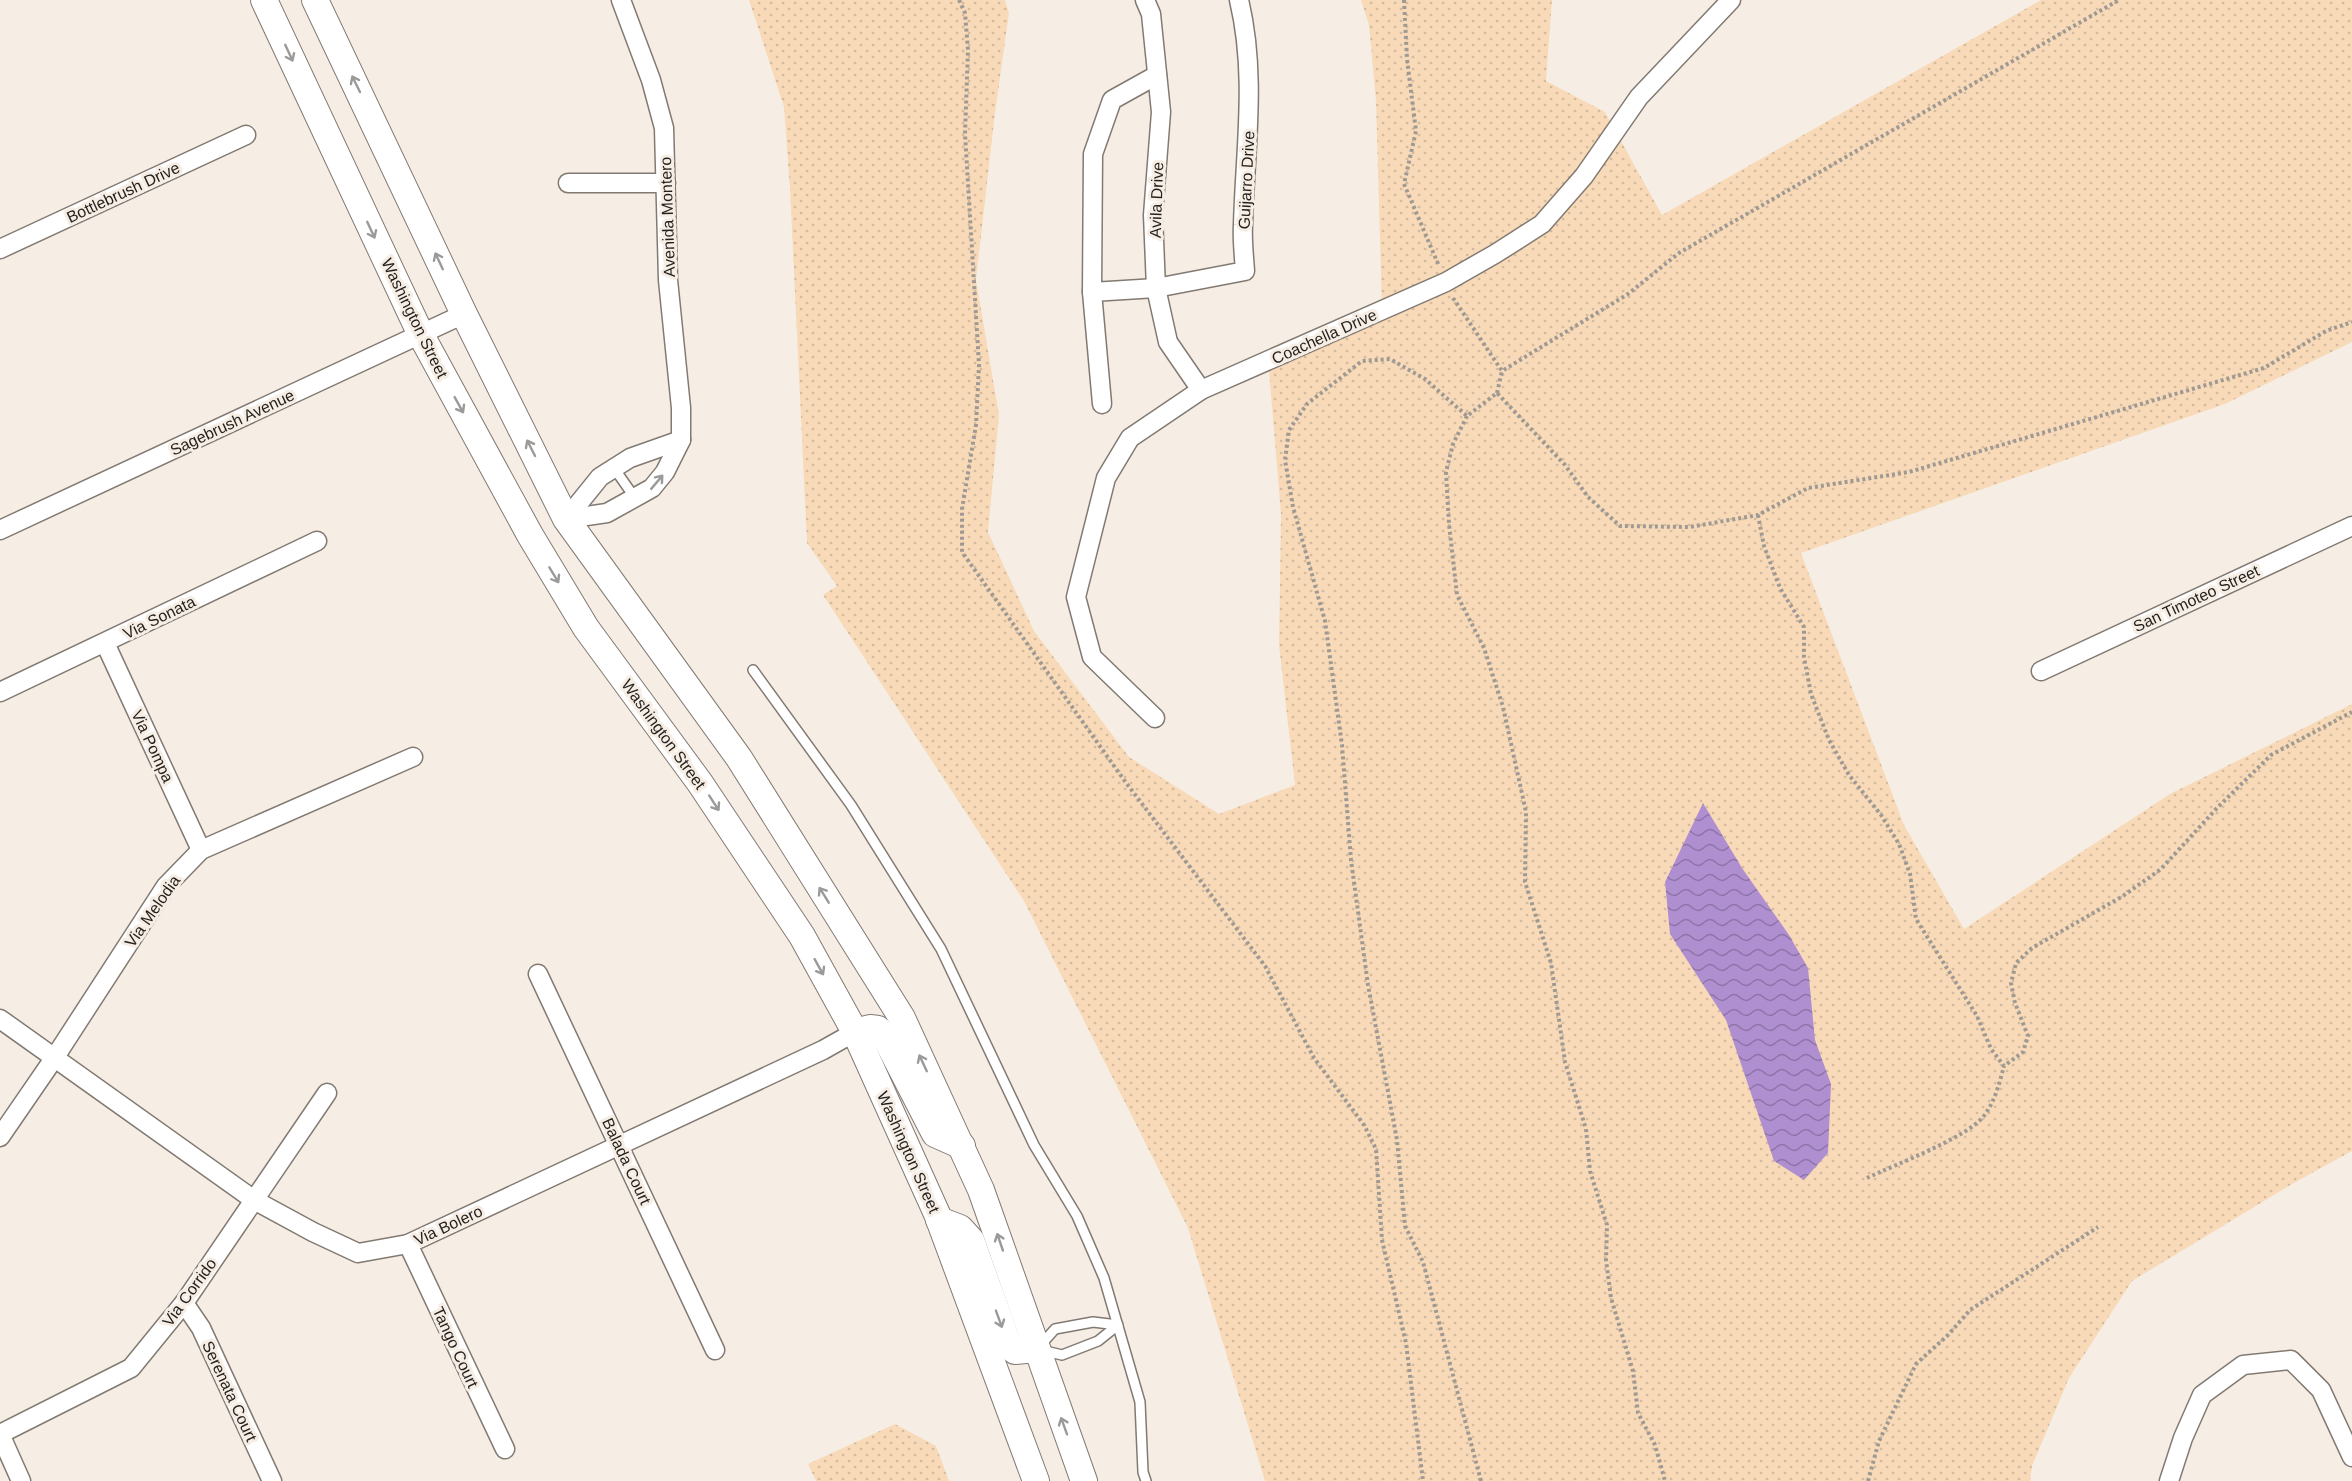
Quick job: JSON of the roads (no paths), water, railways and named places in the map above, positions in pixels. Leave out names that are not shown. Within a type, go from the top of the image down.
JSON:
[{"type":"main road","name":"Washington Street","points":[[264,0],[421,335],[530,535],[586,628],[707,792],[802,936],[855,1032],[939,1220],[1036,1481]]},
{"type":"main road","points":[[315,0],[464,314],[566,519],[739,758],[902,1018],[981,1190],[1084,1481]]},
{"type":"main road","points":[[855,1032],[870,1028],[878,1029],[884,1035],[935,1134],[962,1146]]},
{"type":"main road","points":[[939,1220],[960,1228],[971,1240],[1009,1346],[1015,1351],[1037,1349]]},
{"type":"street","name":"Avenida Montero","points":[[566,519],[607,513],[652,488],[665,472],[681,440],[681,408],[668,280],[664,128],[651,80],[621,0]]},
{"type":"street","name":"Avila Drive","points":[[1145,0],[1151,14],[1161,112],[1153,215],[1156,288],[1168,342],[1201,390]]},
{"type":"street","name":"Guijarro Drive","points":[[1156,288],[1245,271],[1242,227],[1250,98],[1246,30],[1239,0]]},
{"type":"street","name":"Coachella Drive","points":[[1155,718],[1092,657],[1076,597],[1106,478],[1130,438],[1201,390],[1446,282],[1495,255],[1542,224],[1584,176],[1639,97],[1731,0]]},
{"type":"street","points":[[1102,404],[1092,292],[1093,154],[1112,100],[1157,75]]},
{"type":"street","name":"Bottlebrush Drive","points":[[0,249],[246,135]]},
{"type":"street","points":[[568,183],[666,183]]},
{"type":"street","points":[[1092,292],[1156,288]]},
{"type":"street","name":"Sagebrush Avenue","points":[[0,530],[464,314]]},
{"type":"street","points":[[566,519],[600,477],[630,458],[681,440]]},
{"type":"street","name":"San Timoteo Street","points":[[2041,671],[2352,526]]},
{"type":"street","name":"Via Sonata","points":[[0,692],[317,541]]},
{"type":"street","name":"Via Pompa","points":[[105,643],[201,850]]},
{"type":"street","name":"Via Melodia","points":[[0,1137],[56,1057],[166,885],[201,850],[413,757]]},
{"type":"street","name":"Balada Court","points":[[538,974],[715,1350]]},
{"type":"street","name":"Via Bolero","points":[[0,1019],[254,1200],[358,1253],[408,1244],[823,1050],[855,1032]]},
{"type":"street","name":"Via Corrido","points":[[0,1434],[131,1368],[184,1303],[327,1093]]},
{"type":"street","name":"Tango Court","points":[[408,1244],[505,1449]]},
{"type":"street","name":"Serenata Court","points":[[184,1303],[201,1328],[272,1481]]},
{"type":"street","points":[[2169,1481],[2183,1438],[2202,1395],[2243,1365],[2291,1360],[2321,1390],[2352,1457]]},
{"type":"street","points":[[0,1434],[21,1481]]},
{"type":"lane","points":[[614,468],[635,498]]},
{"type":"lane","points":[[753,670],[850,805],[941,949],[1034,1145],[1077,1216],[1104,1278],[1140,1402],[1143,1472],[1146,1481]]},
{"type":"lane","points":[[1092,1322],[1118,1325],[1098,1341],[1062,1355],[1037,1349],[1055,1329],[1092,1322]]},
{"type":"water","points":[[1703,803],[1742,868],[1789,935],[1808,968],[1815,1040],[1831,1084],[1828,1153],[1804,1180],[1774,1161],[1726,1020],[1670,934],[1665,882]]}]
